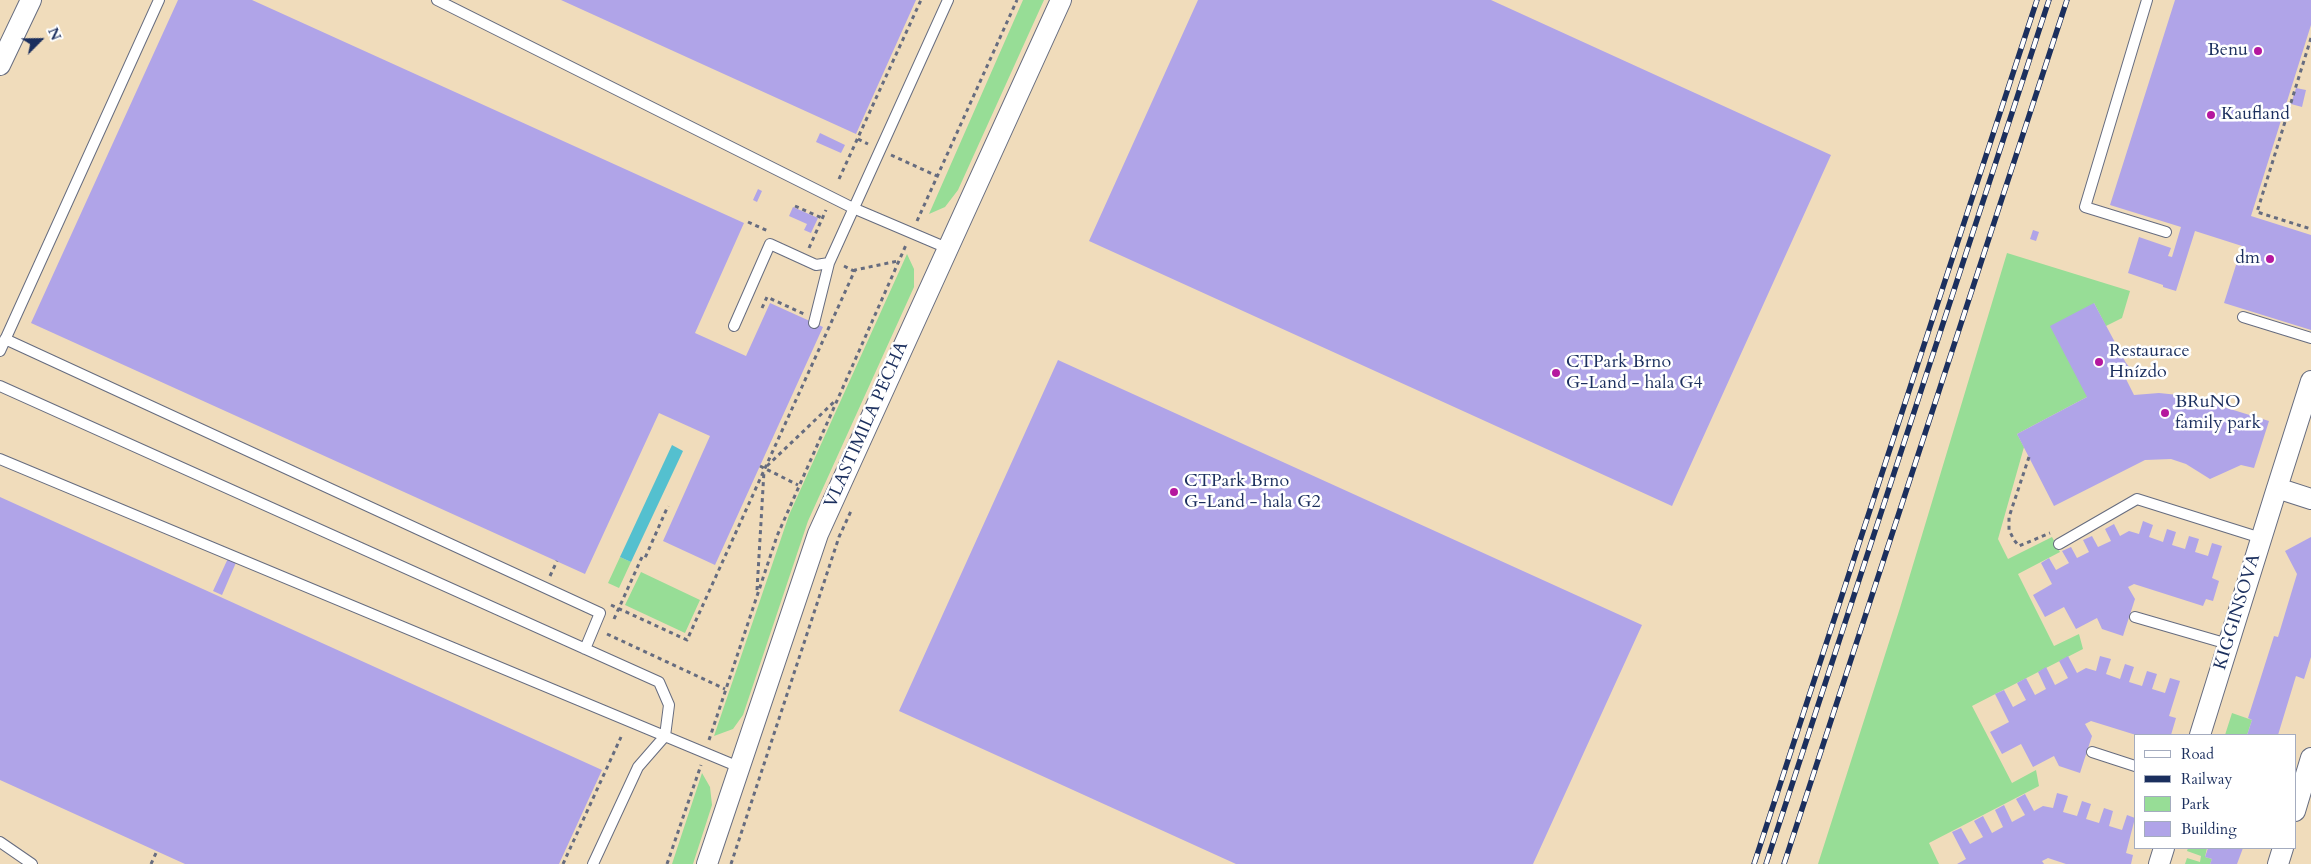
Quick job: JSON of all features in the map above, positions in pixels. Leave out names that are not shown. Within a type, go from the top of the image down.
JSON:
[{"type":"street","points":[[0,64],[31,0]]},
{"type":"street","name":"VLASTIMILA PECHA","points":[[707,864],[818,534],[1061,0]]},
{"type":"street","name":"KIGGINSOVA","points":[[2200,734],[2311,381]]},
{"type":"street","points":[[2277,488],[2311,499]]},
{"type":"street","points":[[2296,808],[2311,758]]},
{"type":"street","points":[[2159,864],[2164,849]]},
{"type":"street","points":[[2278,864],[2283,849]]},
{"type":"lane","points":[[0,350],[159,0]]},
{"type":"lane","points":[[437,0],[853,208],[947,248]]},
{"type":"lane","points":[[815,321],[829,263],[948,0]]},
{"type":"lane","points":[[2147,0],[2085,207],[2166,232]]},
{"type":"lane","points":[[734,326],[770,244],[816,265],[829,263]]},
{"type":"lane","points":[[2243,317],[2311,338]]},
{"type":"lane","points":[[5,339],[600,614],[585,649]]},
{"type":"lane","points":[[0,386],[659,682],[669,705],[665,736],[638,767],[593,864]]},
{"type":"lane","points":[[0,459],[739,767]]},
{"type":"lane","points":[[2060,544],[2137,499],[2261,538]]},
{"type":"lane","points":[[2134,617],[2228,644]]},
{"type":"lane","points":[[2092,752],[2134,766]]},
{"type":"lane","points":[[0,842],[32,864]]},
{"type":"path","points":[[839,179],[921,0]]},
{"type":"path","points":[[667,864],[757,594],[798,485],[1017,0]]},
{"type":"path","points":[[2311,38],[2257,212],[2311,229]]},
{"type":"path","points":[[858,139],[871,146]]},
{"type":"path","points":[[889,154],[937,176]]},
{"type":"path","points":[[795,206],[822,218]]},
{"type":"path","points":[[808,250],[826,210]]},
{"type":"path","points":[[844,266],[854,271],[898,261]]},
{"type":"path","points":[[610,605],[687,640],[854,271]]},
{"type":"path","points":[[762,308],[767,297],[815,321],[830,326]]},
{"type":"path","points":[[757,594],[765,469],[837,399]]},
{"type":"path","points":[[2029,457],[2009,517],[2009,530],[2019,546],[2050,532],[2060,544]]},
{"type":"path","points":[[760,466],[798,485]]},
{"type":"path","points":[[668,506],[607,635],[726,689]]},
{"type":"path","points":[[731,864],[839,537],[852,510]]},
{"type":"path","points":[[557,561],[550,577],[558,581]]},
{"type":"path","points":[[563,864],[621,737]]},
{"type":"path","points":[[151,864],[156,853]]},
{"type":"green space","points":[[1023,0],[1044,0],[958,190],[945,207],[929,214]]},
{"type":"green space","points":[[2007,253],[2130,291],[2122,318],[2106,326],[2094,303],[2087,397],[2017,434],[2024,447],[1998,539],[2008,559],[2052,537],[2060,552],[2018,574],[2054,646],[2079,634],[2083,649],[1972,706],[2012,783],[2036,770],[2039,786],[1929,843],[1939,864],[1818,864],[1900,608]]},
{"type":"green space","points":[[907,254],[914,269],[914,287],[808,521],[743,715],[733,729],[714,736],[789,515]]},
{"type":"green space","points":[[620,557],[631,562],[619,588],[608,583]]},
{"type":"green space","points":[[641,572],[700,600],[685,633],[625,605]]},
{"type":"green space","points":[[2232,713],[2252,720],[2247,734],[2225,734]]},
{"type":"green space","points":[[702,773],[710,787],[712,805],[693,864],[672,864]]},
{"type":"green space","points":[[2188,849],[2207,849],[2205,857],[2212,859],[2210,864],[2185,864],[2187,858],[2200,862],[2201,856],[2187,851]]},
{"type":"water","points":[[672,445],[683,451],[631,562],[620,557]]},
{"type":"building","points":[[178,0],[252,0],[744,223],[695,333],[746,356],[770,303],[823,327],[715,565],[663,541],[710,436],[659,413],[585,574],[31,323]]},
{"type":"building","points":[[561,0],[916,0],[856,134]]},
{"type":"building","name":"CTPark Brno G-Land - hala G4","points":[[1198,0],[1491,0],[1831,155],[1672,506],[1089,241]]},
{"type":"building","name":"Kaufland","points":[[2175,0],[2311,0],[2311,25],[2251,216],[2311,235],[2311,330],[2224,303],[2242,246],[2195,231],[2176,291],[2128,273],[2139,237],[2171,248],[2168,256],[2172,257],[2181,227],[2110,205]]},
{"type":"building","points":[[2296,88],[2306,90],[2302,107],[2291,104]]},
{"type":"building","points":[[820,133],[845,145],[841,153],[816,142]]},
{"type":"building","points":[[758,189],[762,191],[757,202],[753,200]]},
{"type":"building","points":[[793,207],[818,218],[811,233],[804,230],[807,224],[789,216]]},
{"type":"building","points":[[2033,230],[2039,232],[2036,241],[2030,239]]},
{"type":"building","points":[[2094,303],[2126,363],[2135,374],[2126,379],[2134,395],[2159,393],[2188,396],[2269,421],[2254,468],[2241,465],[2210,479],[2186,464],[2171,459],[2145,460],[2054,506],[2017,434],[2087,397],[2050,326]]},
{"type":"building","name":"CTPark Brno G-Land - hala G2","points":[[1058,360],[1642,625],[1533,864],[1236,864],[899,711]]},
{"type":"building","points":[[0,497],[602,770],[559,864],[185,864],[0,780]]},
{"type":"building","points":[[2143,521],[2153,525],[2149,537],[2163,542],[2167,529],[2176,532],[2172,545],[2185,549],[2189,536],[2199,539],[2195,552],[2208,556],[2212,543],[2222,546],[2212,578],[2219,581],[2213,601],[2206,599],[2203,606],[2134,584],[2128,587],[2135,599],[2123,636],[2102,629],[2097,618],[2076,629],[2064,607],[2045,617],[2033,595],[2052,584],[2041,563],[2049,558],[2056,570],[2069,563],[2062,551],[2071,547],[2077,558],[2089,552],[2083,540],[2092,536],[2098,547],[2111,541],[2105,529],[2114,524],[2120,536],[2129,531],[2139,534]]},
{"type":"building","points":[[2311,537],[2311,657],[2304,679],[2296,676],[2278,734],[2247,734],[2252,720],[2248,718],[2274,636],[2278,637],[2297,574],[2285,551]]},
{"type":"building","points":[[230,554],[238,558],[222,595],[213,591]]},
{"type":"building","points":[[2068,656],[2077,673],[2086,668],[2096,671],[2100,656],[2111,659],[2106,674],[2120,679],[2125,664],[2134,667],[2129,682],[2142,686],[2147,671],[2157,674],[2152,689],[2165,693],[2170,678],[2180,681],[2169,716],[2176,718],[2171,734],[2134,734],[2091,721],[2085,724],[2092,736],[2080,773],[2059,766],[2054,756],[2033,767],[2021,744],[2002,754],[1990,732],[2009,722],[1995,694],[2004,690],[2013,707],[2026,700],[2017,683],[2026,678],[2035,695],[2046,689],[2038,672],[2046,667],[2055,685],[2068,678],[2059,661]]},
{"type":"building","points":[[2057,793],[2068,796],[2063,812],[2077,816],[2082,801],[2091,804],[2086,819],[2099,823],[2104,808],[2113,811],[2109,826],[2122,830],[2127,815],[2134,818],[2126,853],[2133,855],[2131,864],[2066,864],[2048,858],[2042,861],[2044,864],[1957,864],[1966,859],[1952,832],[1961,828],[1970,844],[1983,837],[1974,821],[1983,816],[1992,833],[2003,827],[1995,810],[2004,805],[2012,822],[2025,815],[2016,799],[2025,794],[2034,811],[2043,806],[2053,808]]},
{"type":"building","points":[[2208,849],[2243,849],[2237,864],[2210,864],[2212,859],[2205,857]]},
{"type":"railway","points":[[1754,864],[2037,0]]},
{"type":"railway","points":[[1766,864],[2049,0]]},
{"type":"railway","points":[[1784,864],[2067,0]]},
{"type":"place","name":"Benu","points":[[2258,51]]},
{"type":"place","name":"Kaufland","points":[[2211,115]]},
{"type":"place","name":"dm","points":[[2270,259]]},
{"type":"place","name":"Restaurace Hnízdo","points":[[2099,362]]},
{"type":"place","name":"CTPark Brno G-Land - hala G4","points":[[1556,373]]},
{"type":"place","name":"BRuNO family park","points":[[2165,413]]},
{"type":"place","name":"CTPark Brno G-Land - hala G2","points":[[1174,492]]}]
